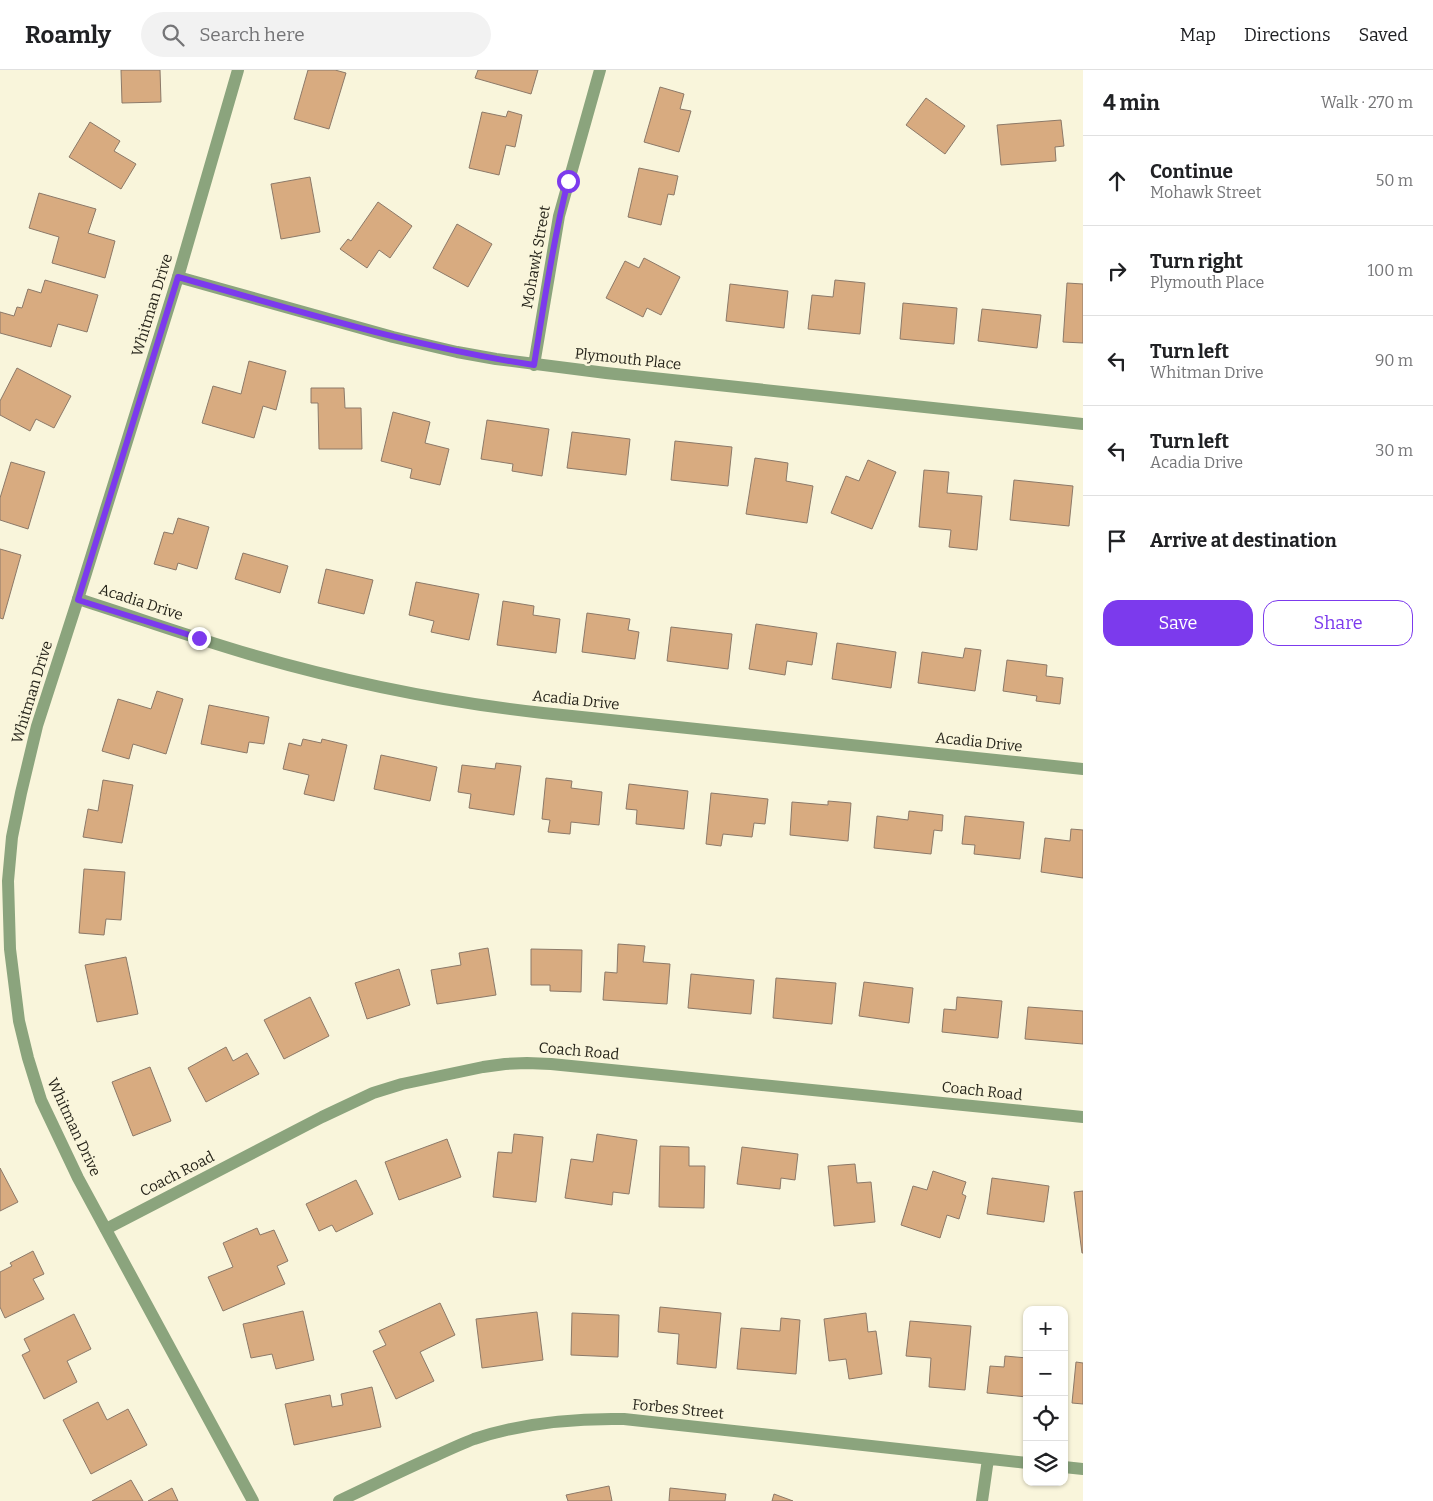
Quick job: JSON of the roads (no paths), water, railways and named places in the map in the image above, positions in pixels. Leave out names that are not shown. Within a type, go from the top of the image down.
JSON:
[{"type":"street","name":"Whitman Drive","points":[[238,70],[178,277],[37,726],[12,837],[8,881],[8,915],[14,984],[20,1021],[28,1058],[44,1108],[106,1229],[253,1501]]},
{"type":"street","name":"Mohawk Street","points":[[534,365],[559,216],[600,70]]},
{"type":"street","name":"Plymouth Place","points":[[178,277],[393,337],[457,352],[534,365],[1083,424]]},
{"type":"street","name":"Acadia Drive","points":[[78,600],[248,654],[372,684],[462,702],[543,713],[1083,769]]},
{"type":"street","name":"Coach Road","points":[[106,1229],[322,1117],[373,1093],[402,1084],[505,1064],[551,1064],[1083,1118]]},
{"type":"street","name":"Forbes Street","points":[[339,1501],[413,1465],[473,1440],[510,1429],[598,1419],[624,1419],[1023,1463]]},
{"type":"street","points":[[982,1501],[988,1459]]},
{"type":"street","points":[[1068,1467],[1083,1469]]}]
